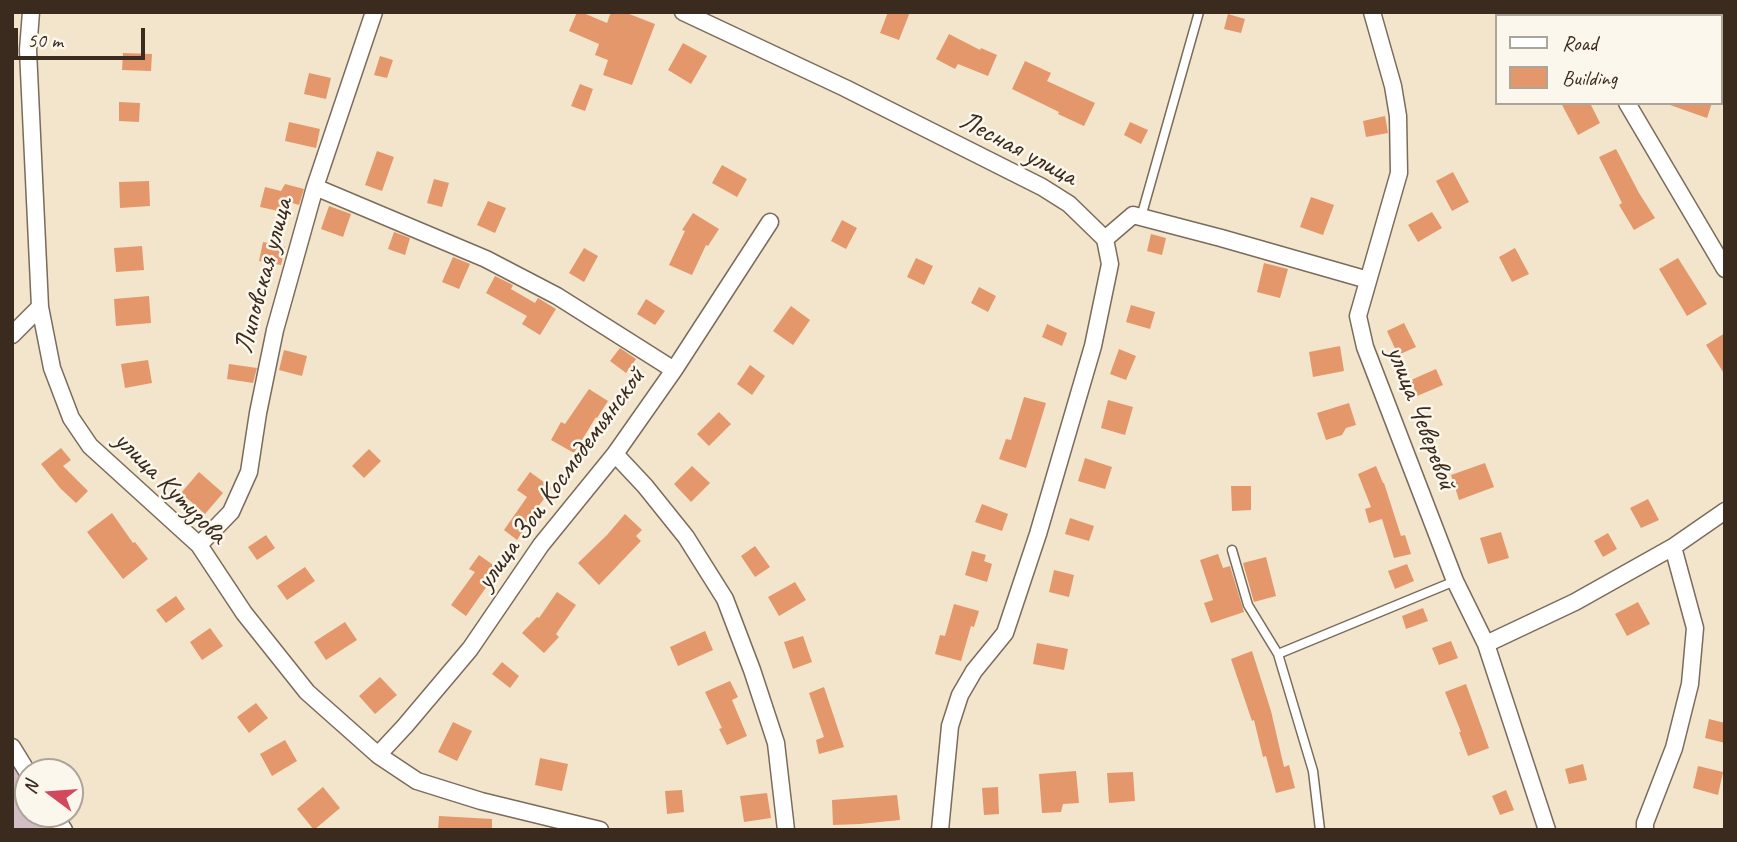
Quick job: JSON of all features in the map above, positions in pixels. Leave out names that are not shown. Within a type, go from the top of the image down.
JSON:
[{"type":"street","name":"улица Кутузова","points":[[31,12],[28,50],[40,307],[52,368],[71,418],[90,446],[199,545],[244,613],[307,692],[378,755],[417,781],[481,801],[600,830]]},
{"type":"street","name":"Липовская улица","points":[[199,545],[231,512],[249,472],[275,330],[315,187],[374,12]]},
{"type":"street","name":"Лесная улица","points":[[683,12],[845,88],[1042,187],[1069,204],[1105,239]]},
{"type":"street","name":"улица Чеверевой","points":[[1372,12],[1395,96],[1399,173],[1358,316],[1365,347],[1455,581],[1486,644],[1547,830]]},
{"type":"street","points":[[1628,105],[1725,269]]},
{"type":"street","points":[[315,187],[486,259],[557,296],[674,370]]},
{"type":"street","points":[[940,830],[950,726],[960,695],[974,671],[1005,634],[1038,534],[1093,346],[1111,264],[1105,239],[1133,215],[1368,280]]},
{"type":"street","name":"улица Зои Космодемьянской","points":[[378,755],[470,649],[541,545],[615,454],[674,370],[770,222]]},
{"type":"street","points":[[12,335],[40,307]]},
{"type":"street","points":[[615,454],[645,486],[685,537],[725,599],[776,743],[786,830]]},
{"type":"street","points":[[1486,644],[1575,602],[1673,547],[1725,511]]},
{"type":"street","points":[[1645,830],[1645,823],[1674,748],[1690,684],[1695,628],[1673,547]]},
{"type":"lane","points":[[1141,217],[1199,12]]},
{"type":"lane","points":[[1232,550],[1248,605],[1278,654],[1312,771],[1320,830]]},
{"type":"lane","points":[[1278,654],[1455,581]]},
{"type":"shaded area","points":[[12,759],[14,828],[58,830],[12,830]]},
{"type":"building","points":[[577,12],[607,23],[611,12],[624,12],[655,24],[632,85],[603,75],[608,60],[595,55],[599,44],[569,31]]},
{"type":"building","points":[[888,12],[910,12],[899,40],[880,33]]},
{"type":"building","points":[[1228,14],[1245,19],[1241,33],[1224,29]]},
{"type":"building","points":[[949,34],[980,50],[981,48],[997,55],[988,76],[958,64],[955,69],[936,59]]},
{"type":"building","points":[[683,43],[707,56],[691,84],[668,70]]},
{"type":"building","points":[[123,53],[152,54],[151,71],[122,70]]},
{"type":"building","points":[[380,56],[393,60],[387,78],[374,75]]},
{"type":"building","points":[[1025,61],[1051,73],[1047,81],[1095,103],[1084,126],[1012,89]]},
{"type":"building","points":[[309,73],[331,78],[326,99],[304,94]]},
{"type":"building","points":[[580,84],[593,89],[585,111],[571,106]]},
{"type":"building","points":[[119,102],[140,103],[139,122],[119,121]]},
{"type":"building","points":[[1562,105],[1591,105],[1600,123],[1578,135]]},
{"type":"building","points":[[1670,105],[1711,105],[1707,118]]},
{"type":"building","points":[[1385,116],[1388,133],[1366,137],[1363,121]]},
{"type":"building","points":[[289,122],[320,129],[316,148],[285,141]]},
{"type":"building","points":[[1130,122],[1148,130],[1141,144],[1124,135]]},
{"type":"building","points":[[1616,149],[1655,218],[1634,230],[1619,205],[1622,203],[1599,157]]},
{"type":"building","points":[[377,151],[394,157],[382,191],[365,185]]},
{"type":"building","points":[[722,165],[747,179],[737,197],[712,183]]},
{"type":"building","points":[[1453,172],[1469,202],[1452,211],[1436,181]]},
{"type":"building","points":[[434,179],[449,183],[442,207],[427,203]]},
{"type":"building","points":[[149,181],[150,206],[120,208],[119,182]]},
{"type":"building","points":[[285,184],[304,189],[299,205],[286,201],[283,212],[260,207],[265,187],[281,191]]},
{"type":"building","points":[[1311,197],[1334,205],[1323,235],[1300,227]]},
{"type":"building","points":[[488,201],[506,208],[495,233],[477,225]]},
{"type":"building","points":[[329,206],[351,214],[343,237],[321,229]]},
{"type":"building","points":[[1432,212],[1442,228],[1418,242],[1408,225]]},
{"type":"building","points":[[693,213],[719,229],[708,246],[706,245],[692,275],[669,265],[685,231],[682,230]]},
{"type":"building","points":[[842,220],[857,228],[846,249],[831,241]]},
{"type":"building","points":[[394,232],[410,238],[405,255],[388,249]]},
{"type":"building","points":[[1151,234],[1166,238],[1162,255],[1147,251]]},
{"type":"building","points":[[263,242],[285,247],[281,265],[259,261]]},
{"type":"building","points":[[142,246],[144,270],[116,272],[114,248]]},
{"type":"building","points":[[584,248],[598,256],[584,282],[569,273]]},
{"type":"building","points":[[1515,248],[1529,274],[1512,282],[1499,257]]},
{"type":"building","points":[[453,257],[470,264],[459,289],[442,282]]},
{"type":"building","points":[[916,258],[933,266],[924,285],[907,277]]},
{"type":"building","points":[[1678,258],[1707,304],[1687,316],[1659,269]]},
{"type":"building","points":[[1264,263],[1288,269],[1280,298],[1257,292]]},
{"type":"building","points":[[495,276],[513,285],[511,289],[535,303],[538,298],[556,309],[540,335],[522,324],[527,316],[486,293]]},
{"type":"building","points":[[979,287],[996,296],[988,312],[971,303]]},
{"type":"building","points":[[149,296],[151,323],[116,326],[114,299]]},
{"type":"building","points":[[646,299],[665,311],[655,325],[637,314]]},
{"type":"building","points":[[1131,305],[1155,312],[1150,329],[1126,322]]},
{"type":"building","points":[[791,306],[810,320],[793,345],[773,331]]},
{"type":"building","points":[[1404,323],[1416,347],[1398,355],[1387,331]]},
{"type":"building","points":[[1047,324],[1067,333],[1062,346],[1042,337]]},
{"type":"building","points":[[1725,333],[1725,375],[1706,345]]},
{"type":"building","points":[[1340,346],[1344,371],[1313,377],[1309,352]]},
{"type":"building","points":[[620,348],[636,359],[626,373],[610,361]]},
{"type":"building","points":[[1119,349],[1136,356],[1126,380],[1110,374]]},
{"type":"building","points":[[284,350],[307,356],[302,376],[279,370]]},
{"type":"building","points":[[148,360],[152,383],[125,388],[121,364]]},
{"type":"building","points":[[229,364],[257,368],[253,383],[227,379]]},
{"type":"building","points":[[750,365],[765,376],[752,395],[737,384]]},
{"type":"building","points":[[1436,369],[1443,385],[1417,396],[1411,380]]},
{"type":"building","points":[[589,389],[608,401],[574,453],[551,440],[561,422],[565,424]]},
{"type":"building","points":[[1024,397],[1046,403],[1026,468],[999,459],[1006,439],[1011,440]]},
{"type":"building","points":[[1108,400],[1133,407],[1125,435],[1101,428]]},
{"type":"building","points":[[1349,403],[1356,425],[1346,428],[1342,435],[1326,440],[1317,413]]},
{"type":"building","points":[[719,412],[731,424],[709,446],[697,434]]},
{"type":"building","points":[[61,448],[71,460],[63,466],[88,491],[76,503],[41,464]]},
{"type":"building","points":[[369,449],[381,461],[364,478],[352,466]]},
{"type":"building","points":[[1085,458],[1112,467],[1105,489],[1078,481]]},
{"type":"building","points":[[1485,463],[1494,487],[1459,500],[1451,475]]},
{"type":"building","points":[[692,466],[710,483],[691,502],[674,484]]},
{"type":"building","points":[[1376,466],[1401,536],[1405,535],[1411,554],[1394,558],[1382,519],[1369,523],[1365,509],[1371,507],[1358,474]]},
{"type":"building","points":[[199,472],[223,493],[205,514],[181,493]]},
{"type":"building","points":[[530,472],[552,488],[517,540],[504,530],[527,497],[517,490]]},
{"type":"building","points":[[1231,486],[1251,486],[1251,510],[1232,511]]},
{"type":"building","points":[[1648,499],[1659,520],[1641,528],[1630,508]]},
{"type":"building","points":[[982,504],[1008,514],[1002,531],[975,522]]},
{"type":"building","points":[[112,513],[148,559],[123,579],[87,532]]},
{"type":"building","points":[[625,514],[642,530],[636,536],[641,541],[599,585],[578,563]]},
{"type":"building","points":[[1070,518],[1094,526],[1089,541],[1065,534]]},
{"type":"building","points":[[1501,532],[1509,558],[1488,564],[1480,538]]},
{"type":"building","points":[[1608,533],[1617,549],[1603,557],[1594,541]]},
{"type":"building","points":[[266,535],[275,548],[257,560],[248,547]]},
{"type":"building","points":[[755,546],[770,567],[755,577],[741,556]]},
{"type":"building","points":[[972,551],[986,555],[984,561],[992,564],[987,582],[965,575]]},
{"type":"building","points":[[1218,554],[1223,568],[1230,566],[1244,612],[1211,623],[1204,603],[1213,600],[1200,560]]},
{"type":"building","points":[[479,555],[499,569],[466,616],[451,605],[475,572],[469,569]]},
{"type":"building","points":[[1266,557],[1276,596],[1254,602],[1243,563]]},
{"type":"building","points":[[1407,564],[1414,581],[1395,589],[1388,571]]},
{"type":"building","points":[[305,567],[315,581],[287,600],[277,586]]},
{"type":"building","points":[[1054,570],[1074,575],[1069,597],[1049,592]]},
{"type":"building","points":[[795,582],[806,600],[779,616],[768,597]]},
{"type":"building","points":[[557,592],[576,605],[556,634],[559,637],[544,653],[522,633],[539,618]]},
{"type":"building","points":[[176,596],[185,609],[166,623],[156,610]]},
{"type":"building","points":[[1638,602],[1650,624],[1627,636],[1615,614]]},
{"type":"building","points":[[954,604],[979,611],[974,627],[971,626],[961,661],[935,654],[940,635],[945,636]]},
{"type":"building","points":[[1423,608],[1428,621],[1406,629],[1402,616]]},
{"type":"building","points":[[345,622],[357,640],[326,660],[314,642]]},
{"type":"building","points":[[210,628],[223,646],[202,660],[190,642]]},
{"type":"building","points":[[705,631],[713,650],[678,666],[670,647]]},
{"type":"building","points":[[803,636],[812,662],[793,669],[784,642]]},
{"type":"building","points":[[1451,641],[1458,658],[1439,665],[1432,648]]},
{"type":"building","points":[[1037,643],[1068,649],[1064,670],[1033,664]]},
{"type":"building","points":[[1252,651],[1271,711],[1284,767],[1289,765],[1295,788],[1276,793],[1254,720],[1252,721],[1231,659]]},
{"type":"building","points":[[502,662],[519,676],[510,688],[492,674]]},
{"type":"building","points":[[380,677],[397,695],[375,714],[359,696]]},
{"type":"building","points":[[730,681],[738,697],[732,700],[747,736],[727,745],[705,692]]},
{"type":"building","points":[[1466,684],[1489,748],[1468,756],[1445,692]]},
{"type":"building","points":[[824,687],[844,747],[819,754],[816,740],[824,737],[809,693]]},
{"type":"building","points":[[256,703],[268,718],[249,733],[237,717]]},
{"type":"building","points":[[1709,719],[1725,723],[1725,743],[1705,738]]},
{"type":"building","points":[[453,722],[472,731],[457,761],[438,752]]},
{"type":"building","points":[[285,740],[297,761],[272,776],[260,754]]},
{"type":"building","points":[[540,758],[568,764],[562,791],[535,785]]},
{"type":"building","points":[[1583,764],[1587,780],[1569,784],[1565,769]]},
{"type":"building","points":[[1698,766],[1723,772],[1718,795],[1693,788]]},
{"type":"building","points":[[1076,771],[1079,803],[1063,804],[1061,812],[1042,813],[1039,774]]},
{"type":"building","points":[[1133,772],[1135,801],[1109,803],[1107,773]]},
{"type":"building","points":[[323,787],[340,808],[314,830],[297,809]]},
{"type":"building","points":[[998,787],[999,814],[984,815],[982,788]]},
{"type":"building","points":[[682,790],[684,812],[667,814],[665,791]]},
{"type":"building","points":[[1506,790],[1514,810],[1500,815],[1492,796]]},
{"type":"building","points":[[767,793],[771,818],[744,822],[740,796]]},
{"type":"building","points":[[897,795],[900,820],[833,825],[832,800]]},
{"type":"building","points":[[439,816],[492,819],[492,830],[438,830]]}]
